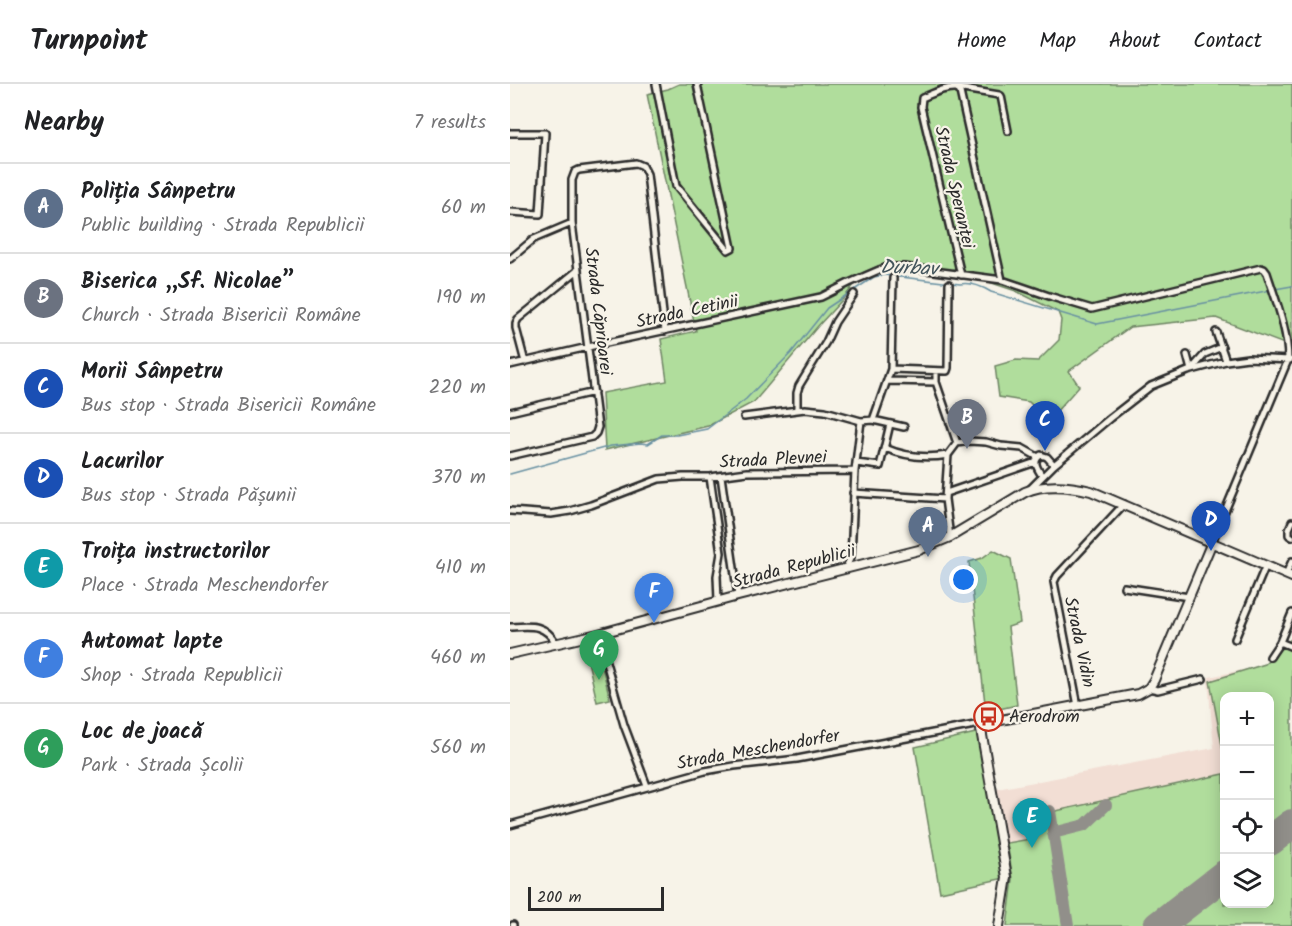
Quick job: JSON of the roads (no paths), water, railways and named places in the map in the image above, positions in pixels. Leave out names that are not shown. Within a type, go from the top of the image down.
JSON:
[{"type":"main road","name":"Strada Republicii","points":[[510,654],[598,634],[846,567],[919,550],[950,537],[1029,490],[1040,481],[1091,491],[1289,575]]},
{"type":"main road","points":[[1149,688],[1212,543]]},
{"type":"main road","name":"Strada Meschendorfer","points":[[980,724],[1138,694],[1149,688]]},
{"type":"main road","points":[[980,724],[1007,877],[999,926]]},
{"type":"street","points":[[656,84],[676,186],[728,250],[732,248],[697,84]]},
{"type":"street","points":[[940,87],[954,87],[1001,96],[1008,131]]},
{"type":"street","name":"Strada Speranței","points":[[940,87],[922,98],[921,107],[961,275]]},
{"type":"street","points":[[957,88],[960,92],[1002,280]]},
{"type":"street","points":[[510,134],[545,133],[540,214],[510,212]]},
{"type":"street","name":"Strada Căprioarei","points":[[510,456],[592,437],[598,427],[572,223],[572,180],[575,172],[636,163],[643,166],[647,174],[664,331]]},
{"type":"street","points":[[510,259],[534,239],[572,223]]},
{"type":"street","name":"Strada Cetinii","points":[[510,365],[821,297],[888,267],[904,267],[1002,280],[1092,309],[1256,268],[1264,269],[1282,317],[1290,360]]},
{"type":"street","points":[[525,362],[516,323],[518,319],[578,270]]},
{"type":"street","points":[[873,420],[891,369],[893,278]]},
{"type":"street","points":[[891,369],[946,371],[948,368],[949,284]]},
{"type":"street","points":[[797,410],[799,386],[826,342],[835,321],[854,294]]},
{"type":"street","points":[[1216,332],[1226,361]]},
{"type":"street","points":[[1191,370],[1205,354],[1222,347]]},
{"type":"street","points":[[1187,355],[1191,370]]},
{"type":"street","points":[[1040,481],[1054,465],[1151,386],[1191,370],[1226,361],[1248,358],[1290,360],[1212,543]]},
{"type":"street","points":[[936,371],[936,382],[957,443]]},
{"type":"street","points":[[888,381],[936,382]]},
{"type":"street","points":[[510,412],[594,392]]},
{"type":"street","points":[[744,417],[805,409],[904,427]]},
{"type":"street","points":[[846,567],[851,557],[855,471],[861,421]]},
{"type":"street","points":[[856,463],[880,466],[890,424]]},
{"type":"street","points":[[950,537],[945,496],[948,455],[957,443],[987,442],[1022,448],[1036,460],[1040,481]]},
{"type":"street","points":[[885,448],[902,455],[928,458],[948,455]]},
{"type":"street","points":[[854,492],[945,496],[1036,460],[1041,455],[1047,457],[1054,465]]},
{"type":"street","name":"Strada Plevnei","points":[[718,601],[717,576],[721,553],[710,477],[755,472],[855,471]]},
{"type":"street","points":[[722,476],[738,596]]},
{"type":"street","points":[[510,510],[551,514],[591,505],[659,479],[710,477]]},
{"type":"street","name":"Strada Vidin","points":[[1078,706],[1054,582],[1124,504]]},
{"type":"street","points":[[1292,522],[1288,535],[1292,537]]},
{"type":"street","points":[[851,557],[858,565]]},
{"type":"street","points":[[1289,575],[1292,561]]},
{"type":"street","points":[[1235,639],[1266,566]]},
{"type":"street","points":[[1124,587],[1189,597]]},
{"type":"street","points":[[1270,657],[1280,642],[1292,613]]},
{"type":"street","points":[[510,627],[538,628],[549,632],[555,643]]},
{"type":"street","points":[[598,634],[624,725],[647,786]]},
{"type":"street","points":[[1280,642],[1292,647]]},
{"type":"street","name":"Strada Meschendorfer","points":[[1149,688],[1158,690],[1203,679]]},
{"type":"street","name":"Strada Meschendorfer","points":[[510,825],[714,769],[796,759],[980,724]]},
{"type":"waterway","name":"Durbav","points":[[510,474],[611,446],[648,444],[662,435],[677,435],[707,429],[746,399],[791,353],[827,308],[874,277],[884,275],[972,284],[991,292],[1097,324],[1271,290]]},
{"type":"waterway","name":"Durbav","points":[[1275,289],[1292,286]]},
{"type":"place","name":"Biserica „Sf. Nicolae”","points":[[967,449]]},
{"type":"place","name":"Morii Sânpetru","points":[[1045,451]]},
{"type":"place","name":"Lacurilor","points":[[1211,551]]},
{"type":"place","name":"Poliția Sânpetru","points":[[928,557]]},
{"type":"place","name":"Automat lapte","points":[[654,623]]},
{"type":"place","name":"Loc de joacă","points":[[599,680]]},
{"type":"place","name":"Aerodrom","points":[[988,716]]},
{"type":"place","name":"Troița instructorilor","points":[[1032,848]]}]
